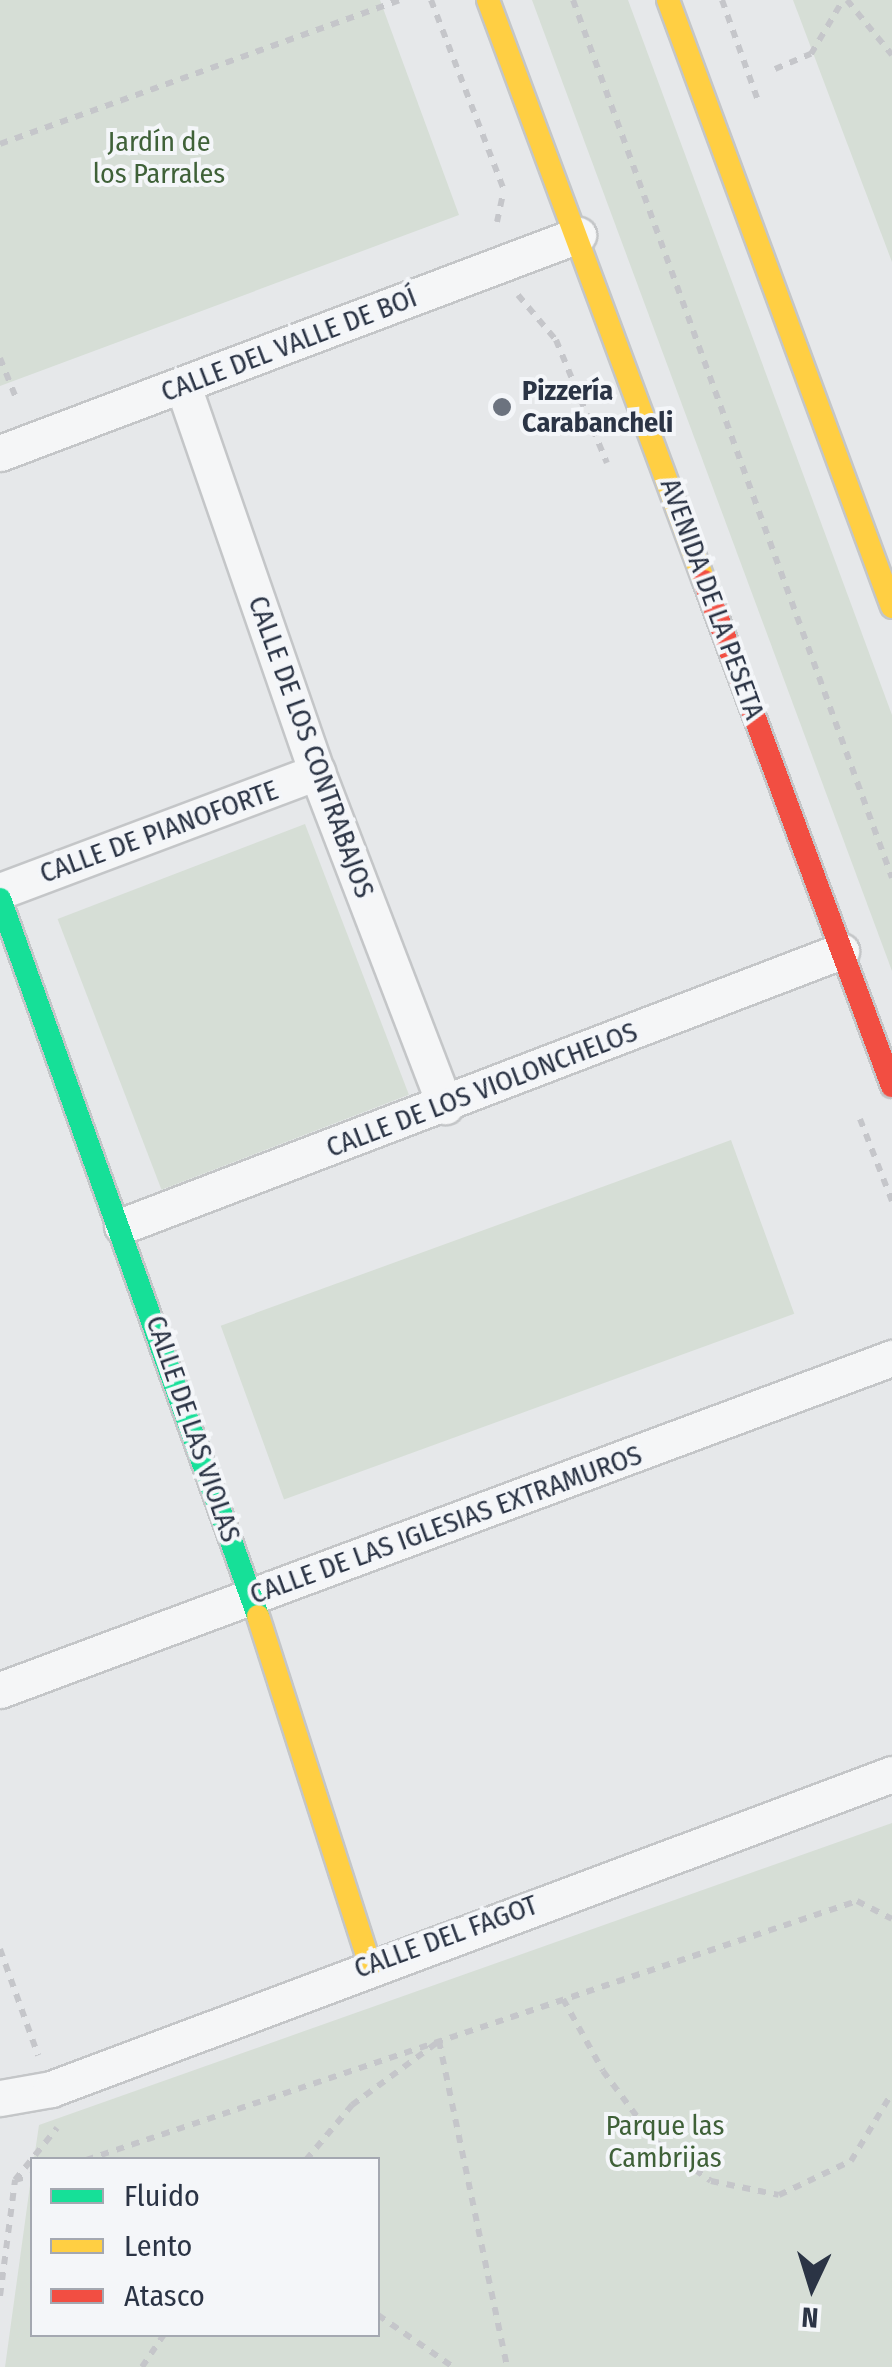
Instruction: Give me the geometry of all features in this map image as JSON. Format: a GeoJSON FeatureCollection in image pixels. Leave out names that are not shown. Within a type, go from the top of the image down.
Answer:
{"type":"FeatureCollection","features":[{"type":"Feature","properties":{"kind":"street","name":"AVENIDA DE LA PESETA"},"geometry":{"type":"LineString","coordinates":[[488,0],[892,1086]]}},
{"type":"Feature","properties":{"kind":"street"},"geometry":{"type":"LineString","coordinates":[[668,0],[892,607]]}},
{"type":"Feature","properties":{"kind":"street","name":"CALLE DEL VALLE DE BOÍ"},"geometry":{"type":"LineString","coordinates":[[0,453],[578,235]]}},
{"type":"Feature","properties":{"kind":"street","name":"CALLE DE LOS CONTRABAJOS"},"geometry":{"type":"LineString","coordinates":[[183,386],[317,772],[444,1106]]}},
{"type":"Feature","properties":{"kind":"street","name":"CALLE DE PIANOFORTE"},"geometry":{"type":"LineString","coordinates":[[0,891],[317,772]]}},
{"type":"Feature","properties":{"kind":"street","name":"CALLE DE LAS VIOLAS"},"geometry":{"type":"LineString","coordinates":[[0,900],[122,1226],[252,1597],[370,1965]]}},
{"type":"Feature","properties":{"kind":"street","name":"CALLE DE LOS VIOLONCHELOS"},"geometry":{"type":"LineString","coordinates":[[122,1226],[841,951]]}},
{"type":"Feature","properties":{"kind":"street","name":"CALLE DE LAS IGLESIAS EXTRAMUROS"},"geometry":{"type":"LineString","coordinates":[[0,1690],[892,1358]]}},
{"type":"Feature","properties":{"kind":"street","name":"CALLE DEL FAGOT"},"geometry":{"type":"LineString","coordinates":[[0,2098],[51,2090],[370,1965],[892,1774]]}},
{"type":"Feature","properties":{"kind":"path"},"geometry":{"type":"LineString","coordinates":[[0,144],[400,0]]}},
{"type":"Feature","properties":{"kind":"path"},"geometry":{"type":"LineString","coordinates":[[573,0],[892,878]]}},
{"type":"Feature","properties":{"kind":"path"},"geometry":{"type":"LineString","coordinates":[[776,69],[811,54],[845,0],[892,56]]}},
{"type":"Feature","properties":{"kind":"path"},"geometry":{"type":"LineString","coordinates":[[495,232],[503,194]]}},
{"type":"Feature","properties":{"kind":"path"},"geometry":{"type":"LineString","coordinates":[[0,358],[16,398]]}},
{"type":"Feature","properties":{"kind":"path"},"geometry":{"type":"LineString","coordinates":[[95,2157],[857,1901],[892,1920]]}},
{"type":"Feature","properties":{"kind":"path"},"geometry":{"type":"LineString","coordinates":[[0,1949],[42,2066]]}},
{"type":"Feature","properties":{"kind":"path"},"geometry":{"type":"LineString","coordinates":[[564,1999],[603,2071],[656,2142],[712,2181],[779,2195],[852,2161],[892,2093]]}},
{"type":"Feature","properties":{"kind":"path"},"geometry":{"type":"LineString","coordinates":[[309,2157],[352,2105],[439,2041]]}},
{"type":"Feature","properties":{"kind":"path"},"geometry":{"type":"LineString","coordinates":[[439,2041],[507,2367]]}},
{"type":"Feature","properties":{"kind":"path"},"geometry":{"type":"LineString","coordinates":[[33,2157],[60,2124],[56,2110]]}},
{"type":"Feature","properties":{"kind":"path"},"geometry":{"type":"LineString","coordinates":[[0,2296],[15,2180],[30,2161]]}},
{"type":"Feature","properties":{"kind":"path"},"geometry":{"type":"LineString","coordinates":[[15,2180],[30,2175]]}},
{"type":"Feature","properties":{"kind":"path"},"geometry":{"type":"LineString","coordinates":[[380,2317],[453,2367]]}},
{"type":"Feature","properties":{"kind":"path"},"geometry":{"type":"LineString","coordinates":[[142,2367],[162,2337]]}},
{"type":"Feature","properties":{"kind":"green space","name":"Jardín de los Parrales"},"geometry":{"type":"Polygon","coordinates":[[[0,0],[380,0],[459,215],[0,386],[0,0]]]}},
{"type":"Feature","properties":{"kind":"green space"},"geometry":{"type":"Polygon","coordinates":[[[532,0],[628,0],[892,715],[892,971],[532,0]]]}},
{"type":"Feature","properties":{"kind":"green space"},"geometry":{"type":"Polygon","coordinates":[[[793,0],[892,0],[892,262],[793,0]]]}},
{"type":"Feature","properties":{"kind":"green space"},"geometry":{"type":"Polygon","coordinates":[[[305,824],[409,1095],[162,1190],[58,919],[305,824]]]}},
{"type":"Feature","properties":{"kind":"green space"},"geometry":{"type":"Polygon","coordinates":[[[731,1140],[794,1314],[284,1500],[221,1326],[731,1140]]]}},
{"type":"Feature","properties":{"kind":"green space","name":"Parque las Cambrijas"},"geometry":{"type":"Polygon","coordinates":[[[892,1823],[892,2367],[5,2367],[30,2186],[30,2337],[380,2337],[380,2157],[34,2157],[39,2125],[892,1823]]]}},
{"type":"Feature","properties":{"kind":"traffic: fast"},"geometry":{"type":"LineString","coordinates":[[0,899],[258,1616]]}},
{"type":"Feature","properties":{"kind":"traffic: slow"},"geometry":{"type":"LineString","coordinates":[[488,0],[704,581]]}},
{"type":"Feature","properties":{"kind":"traffic: slow"},"geometry":{"type":"LineString","coordinates":[[668,0],[892,607]]}},
{"type":"Feature","properties":{"kind":"traffic: slow"},"geometry":{"type":"LineString","coordinates":[[258,1616],[370,1965]]}},
{"type":"Feature","properties":{"kind":"traffic: jam"},"geometry":{"type":"LineString","coordinates":[[704,581],[892,1086]]}},
{"type":"Feature","properties":{"kind":"place","name":"Pizzería Carabancheli"},"geometry":{"type":"Point","coordinates":[502,407]}}]}
